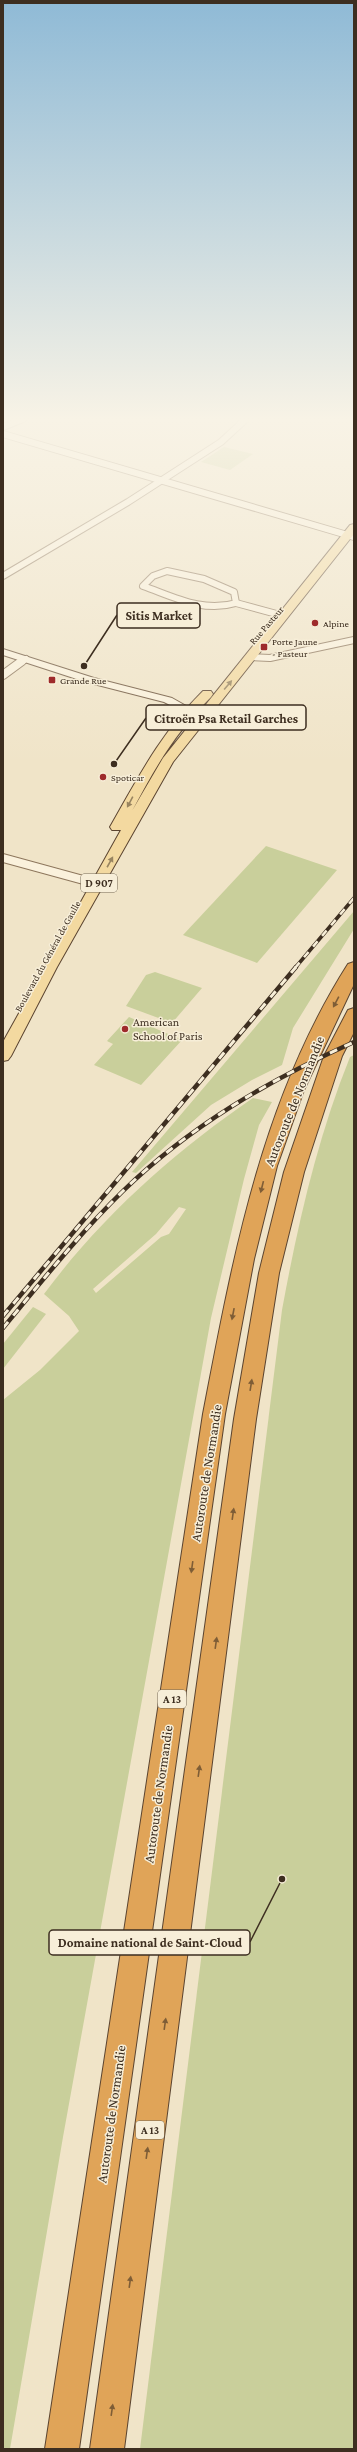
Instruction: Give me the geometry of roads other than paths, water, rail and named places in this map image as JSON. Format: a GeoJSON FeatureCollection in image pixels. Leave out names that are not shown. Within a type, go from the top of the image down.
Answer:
{"type":"FeatureCollection","features":[{"type":"Feature","properties":{"kind":"highway","name":"Autoroute de Normandie"},"geometry":{"type":"LineString","coordinates":[[62,2449],[212,1430],[241,1268],[267,1165],[297,1084],[329,1014],[354,968]]}},
{"type":"Feature","properties":{"kind":"highway","name":"Autoroute de Normandie"},"geometry":{"type":"LineString","coordinates":[[107,2449],[245,1419],[269,1273],[296,1165],[333,1056],[354,1014]]}},
{"type":"Feature","properties":{"kind":"main road","name":"Rue Pasteur"},"geometry":{"type":"LineString","coordinates":[[196,713],[206,696],[280,615],[349,533]]}},
{"type":"Feature","properties":{"kind":"main road","name":"Rue Pasteur"},"geometry":{"type":"LineString","coordinates":[[196,713],[251,657],[280,615]]}},
{"type":"Feature","properties":{"kind":"main road"},"geometry":{"type":"LineString","coordinates":[[3,652],[90,680],[168,700],[196,713]]}},
{"type":"Feature","properties":{"kind":"main road","name":"Boulevard du Général de Gaulle"},"geometry":{"type":"LineString","coordinates":[[3,1056],[162,746],[175,730],[196,713]]}},
{"type":"Feature","properties":{"kind":"main road","name":"Boulevard du Général de Gaulle"},"geometry":{"type":"LineString","coordinates":[[3,1036],[93,883],[167,761],[179,745],[196,713]]}},
{"type":"Feature","properties":{"kind":"main road"},"geometry":{"type":"LineString","coordinates":[[162,746],[179,745],[175,730]]}},
{"type":"Feature","properties":{"kind":"street"},"geometry":{"type":"LineString","coordinates":[[3,576],[78,533]]}},
{"type":"Feature","properties":{"kind":"street"},"geometry":{"type":"LineString","coordinates":[[236,603],[234,592],[223,586],[167,571],[158,572],[145,582],[143,586],[203,607],[223,607],[236,603],[280,615]]}},
{"type":"Feature","properties":{"kind":"street"},"geometry":{"type":"LineString","coordinates":[[251,657],[270,658],[354,640]]}},
{"type":"Feature","properties":{"kind":"street"},"geometry":{"type":"LineString","coordinates":[[3,675],[30,661]]}},
{"type":"Feature","properties":{"kind":"street"},"geometry":{"type":"LineString","coordinates":[[3,858],[93,883]]}},
{"type":"Feature","properties":{"kind":"railway"},"geometry":{"type":"LineString","coordinates":[[295,968],[354,898]]}},
{"type":"Feature","properties":{"kind":"railway"},"geometry":{"type":"LineString","coordinates":[[3,1316],[296,967]]}},
{"type":"Feature","properties":{"kind":"railway"},"geometry":{"type":"LineString","coordinates":[[3,1328],[107,1207],[149,1167],[203,1125],[232,1106],[291,1072],[354,1042]]}},
{"type":"Feature","properties":{"kind":"place","name":"Alpine"},"geometry":{"type":"Point","coordinates":[315,623]}},
{"type":"Feature","properties":{"kind":"place","name":"Porte Jaune - Pasteur"},"geometry":{"type":"Point","coordinates":[264,647]}},
{"type":"Feature","properties":{"kind":"place","name":"Sitis Market"},"geometry":{"type":"Point","coordinates":[84,666]}},
{"type":"Feature","properties":{"kind":"place","name":"Grande Rue"},"geometry":{"type":"Point","coordinates":[52,680]}},
{"type":"Feature","properties":{"kind":"place","name":"Citroën Psa Retail Garches"},"geometry":{"type":"Point","coordinates":[114,764]}},
{"type":"Feature","properties":{"kind":"place","name":"Spoticar"},"geometry":{"type":"Point","coordinates":[103,777]}},
{"type":"Feature","properties":{"kind":"place","name":"American School of Paris"},"geometry":{"type":"Point","coordinates":[125,1029]}},
{"type":"Feature","properties":{"kind":"place","name":"Domaine national de Saint-Cloud"},"geometry":{"type":"Point","coordinates":[282,1879]}}]}
